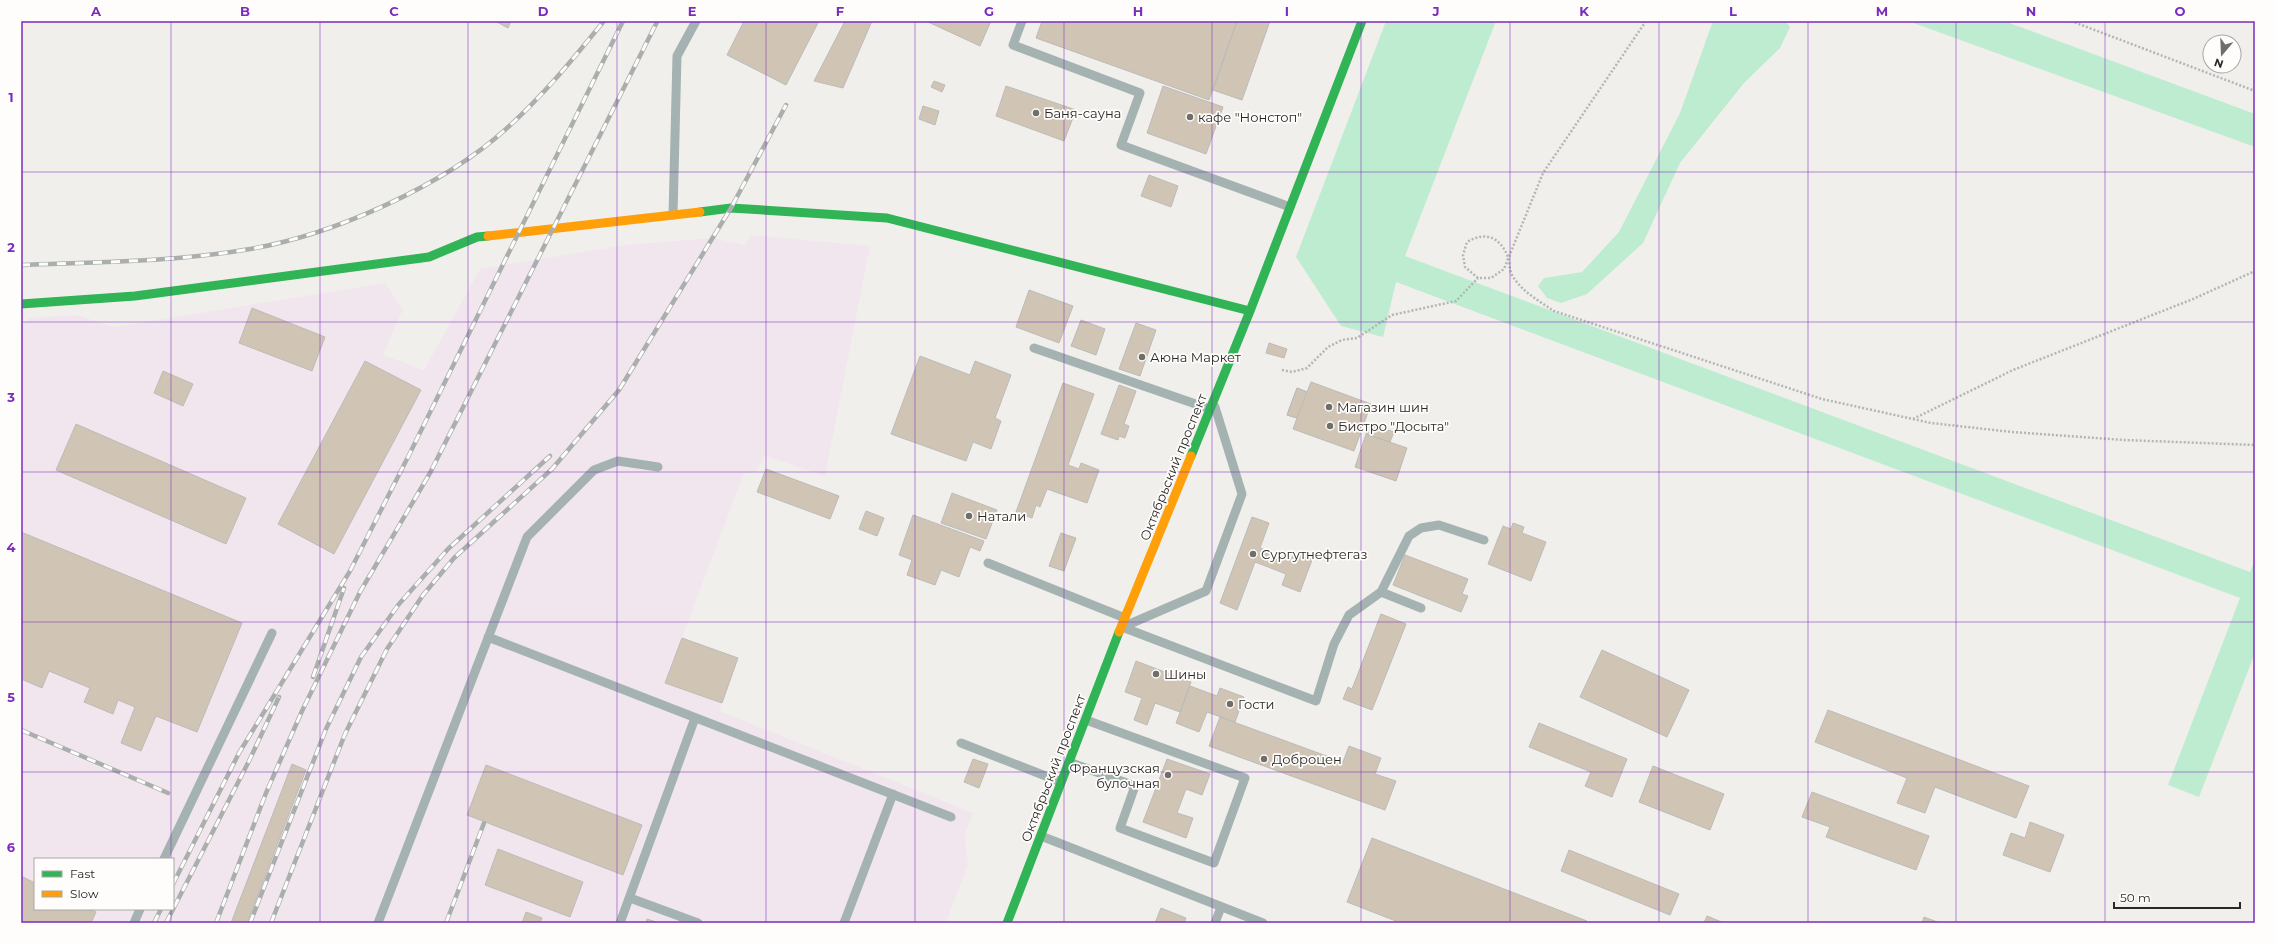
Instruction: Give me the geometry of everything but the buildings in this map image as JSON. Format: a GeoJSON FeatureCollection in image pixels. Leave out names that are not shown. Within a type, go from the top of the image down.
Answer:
{"type":"FeatureCollection","features":[{"type":"Feature","properties":{"kind":"street","name":"Октябрьский проспект"},"geometry":{"type":"LineString","coordinates":[[1007,923],[1125,618],[1250,311],[1362,21]]}},
{"type":"Feature","properties":{"kind":"street"},"geometry":{"type":"LineString","coordinates":[[21,304],[135,296],[429,257],[477,237],[731,208],[887,218],[1250,311]]}},
{"type":"Feature","properties":{"kind":"lane"},"geometry":{"type":"LineString","coordinates":[[673,215],[678,56],[696,21]]}},
{"type":"Feature","properties":{"kind":"lane"},"geometry":{"type":"LineString","coordinates":[[1022,21],[1013,45],[1140,93],[1121,145],[1290,207]]}},
{"type":"Feature","properties":{"kind":"lane"},"geometry":{"type":"LineString","coordinates":[[1034,348],[1212,405],[1242,494],[1206,591],[1122,627]]}},
{"type":"Feature","properties":{"kind":"lane"},"geometry":{"type":"LineString","coordinates":[[378,923],[527,537],[594,470],[618,461],[658,468]]}},
{"type":"Feature","properties":{"kind":"lane"},"geometry":{"type":"LineString","coordinates":[[1122,627],[1316,701],[1334,644],[1349,615],[1382,592],[1409,536],[1421,528],[1438,525],[1484,540]]}},
{"type":"Feature","properties":{"kind":"lane"},"geometry":{"type":"LineString","coordinates":[[988,564],[1125,618]]}},
{"type":"Feature","properties":{"kind":"lane"},"geometry":{"type":"LineString","coordinates":[[1382,592],[1421,608]]}},
{"type":"Feature","properties":{"kind":"lane"},"geometry":{"type":"LineString","coordinates":[[164,858],[272,633]]}},
{"type":"Feature","properties":{"kind":"lane"},"geometry":{"type":"LineString","coordinates":[[488,637],[951,817]]}},
{"type":"Feature","properties":{"kind":"lane"},"geometry":{"type":"LineString","coordinates":[[620,923],[695,718]]}},
{"type":"Feature","properties":{"kind":"lane"},"geometry":{"type":"LineString","coordinates":[[1069,762],[1135,786],[1120,828],[1214,863],[1245,778],[1086,720]]}},
{"type":"Feature","properties":{"kind":"lane"},"geometry":{"type":"LineString","coordinates":[[961,743],[1061,782]]}},
{"type":"Feature","properties":{"kind":"lane"},"geometry":{"type":"LineString","coordinates":[[844,923],[893,794]]}},
{"type":"Feature","properties":{"kind":"lane"},"geometry":{"type":"LineString","coordinates":[[1040,835],[1263,923]]}},
{"type":"Feature","properties":{"kind":"lane"},"geometry":{"type":"LineString","coordinates":[[630,898],[698,923]]}},
{"type":"Feature","properties":{"kind":"lane"},"geometry":{"type":"LineString","coordinates":[[1215,923],[1221,906]]}},
{"type":"Feature","properties":{"kind":"lane"},"geometry":{"type":"LineString","coordinates":[[134,923],[140,910]]}},
{"type":"Feature","properties":{"kind":"path"},"geometry":{"type":"LineString","coordinates":[[1646,21],[1543,173],[1508,258],[1504,269],[1491,278],[1478,278],[1465,267],[1463,255],[1467,242],[1478,235],[1491,238],[1501,245],[1508,258],[1512,275],[1528,293],[1554,311],[1822,399],[1913,419],[2012,432],[2255,446]]}},
{"type":"Feature","properties":{"kind":"path"},"geometry":{"type":"LineString","coordinates":[[2071,21],[2255,91]]}},
{"type":"Feature","properties":{"kind":"path"},"geometry":{"type":"LineString","coordinates":[[1913,419],[2014,370],[2193,299],[2255,271]]}},
{"type":"Feature","properties":{"kind":"path"},"geometry":{"type":"LineString","coordinates":[[1282,370],[1292,372],[1307,368],[1328,347],[1342,340],[1357,338],[1392,314],[1456,301],[1478,278]]}},
{"type":"Feature","properties":{"kind":"shaded area"},"geometry":{"type":"Polygon","coordinates":[[[751,235],[870,246],[825,476],[765,456],[756,472],[744,473],[665,683],[722,703],[719,711],[973,813],[965,835],[968,865],[946,923],[21,923],[21,326],[30,318],[78,315],[114,327],[385,283],[403,309],[383,355],[424,370],[480,269],[625,245],[713,238],[745,245],[751,235]]]}},
{"type":"Feature","properties":{"kind":"green space"},"geometry":{"type":"Polygon","coordinates":[[[1386,21],[1496,21],[1405,256],[2250,572],[2255,560],[2255,653],[2199,797],[2168,785],[2240,598],[1396,282],[1383,337],[1341,326],[1296,257],[1386,21]]]}},
{"type":"Feature","properties":{"kind":"green space"},"geometry":{"type":"Polygon","coordinates":[[[1713,21],[1785,21],[1790,27],[1780,48],[1744,83],[1680,163],[1643,243],[1587,294],[1561,303],[1547,298],[1538,286],[1544,278],[1582,272],[1619,232],[1680,113],[1713,21]]]}},
{"type":"Feature","properties":{"kind":"green space"},"geometry":{"type":"Polygon","coordinates":[[[1908,21],[2004,21],[2255,114],[2255,147],[1908,21]]]}},
{"type":"Feature","properties":{"kind":"railway"},"geometry":{"type":"LineString","coordinates":[[21,265],[136,261],[193,257],[250,249],[282,242],[351,220],[386,205],[419,188],[451,170],[480,150],[533,104],[604,21]]}},
{"type":"Feature","properties":{"kind":"railway"},"geometry":{"type":"LineString","coordinates":[[174,882],[239,753],[350,571],[409,455],[623,21]]}},
{"type":"Feature","properties":{"kind":"railway"},"geometry":{"type":"LineString","coordinates":[[216,923],[266,793],[302,711],[360,592],[430,473],[657,22]]}},
{"type":"Feature","properties":{"kind":"railway"},"geometry":{"type":"LineString","coordinates":[[271,923],[345,734],[387,649],[423,595],[454,558],[552,469],[619,390],[731,208],[786,105]]}},
{"type":"Feature","properties":{"kind":"railway"},"geometry":{"type":"LineString","coordinates":[[250,923],[326,729],[361,657],[399,604],[448,549],[550,456]]}},
{"type":"Feature","properties":{"kind":"railway"},"geometry":{"type":"LineString","coordinates":[[313,677],[344,588]]}},
{"type":"Feature","properties":{"kind":"railway"},"geometry":{"type":"LineString","coordinates":[[174,907],[249,761],[279,697]]}},
{"type":"Feature","properties":{"kind":"railway"},"geometry":{"type":"LineString","coordinates":[[21,730],[168,793]]}},
{"type":"Feature","properties":{"kind":"railway"},"geometry":{"type":"LineString","coordinates":[[446,923],[484,823]]}},
{"type":"Feature","properties":{"kind":"railway"},"geometry":{"type":"LineString","coordinates":[[154,923],[160,910]]}},
{"type":"Feature","properties":{"kind":"railway"},"geometry":{"type":"LineString","coordinates":[[166,923],[173,910]]}},
{"type":"Feature","properties":{"kind":"traffic: fast"},"geometry":{"type":"LineString","coordinates":[[1191,456],[1250,311],[1362,21]]}},
{"type":"Feature","properties":{"kind":"traffic: fast"},"geometry":{"type":"LineString","coordinates":[[700,212],[731,208],[887,218],[1250,311]]}},
{"type":"Feature","properties":{"kind":"traffic: fast"},"geometry":{"type":"LineString","coordinates":[[21,304],[135,296],[429,257],[477,237],[488,236]]}},
{"type":"Feature","properties":{"kind":"traffic: fast"},"geometry":{"type":"LineString","coordinates":[[1007,923],[1119,632]]}},
{"type":"Feature","properties":{"kind":"traffic: slow"},"geometry":{"type":"LineString","coordinates":[[488,236],[700,212]]}},
{"type":"Feature","properties":{"kind":"traffic: slow"},"geometry":{"type":"LineString","coordinates":[[1119,632],[1191,456]]}},
{"type":"Feature","properties":{"kind":"place","name":"Баня-сауна"},"geometry":{"type":"Point","coordinates":[1036,113]}},
{"type":"Feature","properties":{"kind":"place","name":"кафе \"Нонстоп\""},"geometry":{"type":"Point","coordinates":[1190,117]}},
{"type":"Feature","properties":{"kind":"place","name":"Аюна Маркет"},"geometry":{"type":"Point","coordinates":[1142,357]}},
{"type":"Feature","properties":{"kind":"place","name":"Магазин шин"},"geometry":{"type":"Point","coordinates":[1329,407]}},
{"type":"Feature","properties":{"kind":"place","name":"Бистро \"Досыта\""},"geometry":{"type":"Point","coordinates":[1330,426]}},
{"type":"Feature","properties":{"kind":"place","name":"Натали"},"geometry":{"type":"Point","coordinates":[969,516]}},
{"type":"Feature","properties":{"kind":"place","name":"Сургутнефтегаз"},"geometry":{"type":"Point","coordinates":[1253,554]}},
{"type":"Feature","properties":{"kind":"place","name":"Шины"},"geometry":{"type":"Point","coordinates":[1156,674]}},
{"type":"Feature","properties":{"kind":"place","name":"Гости"},"geometry":{"type":"Point","coordinates":[1230,704]}},
{"type":"Feature","properties":{"kind":"place","name":"Доброцен"},"geometry":{"type":"Point","coordinates":[1264,759]}},
{"type":"Feature","properties":{"kind":"place","name":"Французская булочная"},"geometry":{"type":"Point","coordinates":[1168,775]}}]}
